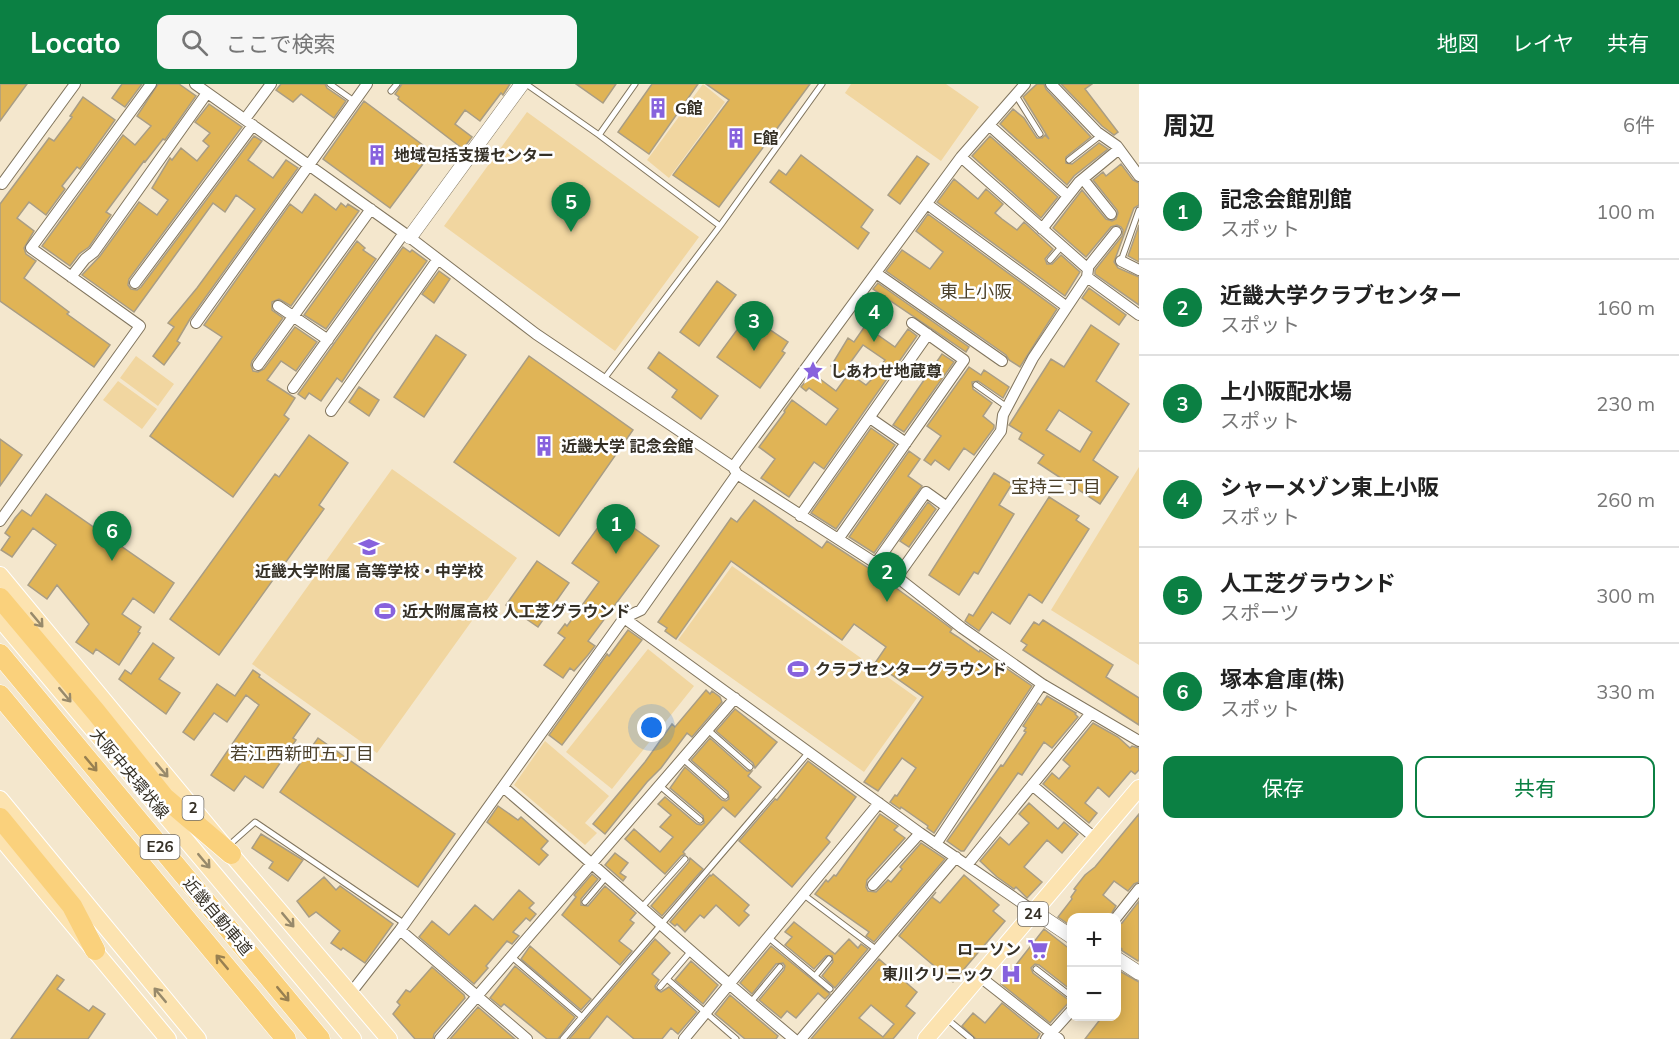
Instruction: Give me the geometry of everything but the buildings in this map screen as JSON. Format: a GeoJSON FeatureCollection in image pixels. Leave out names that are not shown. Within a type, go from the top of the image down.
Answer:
{"type":"FeatureCollection","features":[{"type":"Feature","properties":{"kind":"highway"},"geometry":{"type":"LineString","coordinates":[[0,597],[164,797],[229,851]]}},
{"type":"Feature","properties":{"kind":"highway","name":"近畿自動車道"},"geometry":{"type":"LineString","coordinates":[[0,654],[320,1039]]}},
{"type":"Feature","properties":{"kind":"highway","name":"近畿自動車道"},"geometry":{"type":"LineString","coordinates":[[0,694],[286,1039]]}},
{"type":"Feature","properties":{"kind":"highway"},"geometry":{"type":"LineString","coordinates":[[0,818],[72,906],[95,950]]}},
{"type":"Feature","properties":{"kind":"main road","name":"2"},"geometry":{"type":"LineString","coordinates":[[0,576],[389,1039]]}},
{"type":"Feature","properties":{"kind":"main road","name":"大阪中央環状線"},"geometry":{"type":"LineString","coordinates":[[0,619],[353,1039]]}},
{"type":"Feature","properties":{"kind":"main road","name":"24"},"geometry":{"type":"LineString","coordinates":[[926,1039],[1139,788]]}},
{"type":"Feature","properties":{"kind":"main road"},"geometry":{"type":"LineString","coordinates":[[0,798],[198,1039]]}},
{"type":"Feature","properties":{"kind":"main road"},"geometry":{"type":"LineString","coordinates":[[0,837],[168,1039]]}},
{"type":"Feature","properties":{"kind":"main road"},"geometry":{"type":"LineString","coordinates":[[310,987],[365,1039]]}},
{"type":"Feature","properties":{"kind":"street"},"geometry":{"type":"LineString","coordinates":[[2,184],[75,84]]}},
{"type":"Feature","properties":{"kind":"street"},"geometry":{"type":"LineString","coordinates":[[0,521],[140,326],[32,248],[150,84]]}},
{"type":"Feature","properties":{"kind":"street"},"geometry":{"type":"LineString","coordinates":[[195,84],[407,235],[536,334],[800,516],[839,538],[897,577],[962,628],[1042,684],[1139,741]]}},
{"type":"Feature","properties":{"kind":"street"},"geometry":{"type":"LineString","coordinates":[[135,283],[249,122],[271,84]]}},
{"type":"Feature","properties":{"kind":"street"},"geometry":{"type":"LineString","coordinates":[[196,322],[367,84]]}},
{"type":"Feature","properties":{"kind":"street"},"geometry":{"type":"LineString","coordinates":[[293,388],[524,84]]}},
{"type":"Feature","properties":{"kind":"street"},"geometry":{"type":"LineString","coordinates":[[350,994],[402,927],[624,618],[641,610],[735,471],[961,158],[1025,84]]}},
{"type":"Feature","properties":{"kind":"street"},"geometry":{"type":"LineString","coordinates":[[1051,84],[1119,149],[1139,176]]}},
{"type":"Feature","properties":{"kind":"street"},"geometry":{"type":"LineString","coordinates":[[71,277],[85,259],[94,252],[207,93]]}},
{"type":"Feature","properties":{"kind":"street"},"geometry":{"type":"LineString","coordinates":[[989,125],[1068,196]]}},
{"type":"Feature","properties":{"kind":"street"},"geometry":{"type":"LineString","coordinates":[[1042,229],[1083,178],[1119,149]]}},
{"type":"Feature","properties":{"kind":"street"},"geometry":{"type":"LineString","coordinates":[[961,158],[1139,315]]}},
{"type":"Feature","properties":{"kind":"street"},"geometry":{"type":"LineString","coordinates":[[1083,178],[1111,214]]}},
{"type":"Feature","properties":{"kind":"street"},"geometry":{"type":"LineString","coordinates":[[927,204],[1067,307]]}},
{"type":"Feature","properties":{"kind":"street"},"geometry":{"type":"LineString","coordinates":[[258,365],[371,209]]}},
{"type":"Feature","properties":{"kind":"street"},"geometry":{"type":"LineString","coordinates":[[897,577],[1001,431],[1003,415],[1033,358],[1116,232]]}},
{"type":"Feature","properties":{"kind":"street"},"geometry":{"type":"LineString","coordinates":[[331,411],[438,259]]}},
{"type":"Feature","properties":{"kind":"street"},"geometry":{"type":"LineString","coordinates":[[1121,261],[1139,270]]}},
{"type":"Feature","properties":{"kind":"street"},"geometry":{"type":"LineString","coordinates":[[876,273],[1002,361]]}},
{"type":"Feature","properties":{"kind":"street"},"geometry":{"type":"LineString","coordinates":[[278,306],[328,340]]}},
{"type":"Feature","properties":{"kind":"street"},"geometry":{"type":"LineString","coordinates":[[839,538],[964,360],[912,323]]}},
{"type":"Feature","properties":{"kind":"street"},"geometry":{"type":"LineString","coordinates":[[800,516],[928,334]]}},
{"type":"Feature","properties":{"kind":"street"},"geometry":{"type":"LineString","coordinates":[[870,418],[906,443]]}},
{"type":"Feature","properties":{"kind":"street"},"geometry":{"type":"LineString","coordinates":[[876,563],[926,492],[947,507]]}},
{"type":"Feature","properties":{"kind":"street"},"geometry":{"type":"LineString","coordinates":[[624,618],[920,833],[1067,934]]}},
{"type":"Feature","properties":{"kind":"street"},"geometry":{"type":"LineString","coordinates":[[936,844],[1042,684]]}},
{"type":"Feature","properties":{"kind":"street"},"geometry":{"type":"LineString","coordinates":[[440,1039],[735,698]]}},
{"type":"Feature","properties":{"kind":"street"},"geometry":{"type":"LineString","coordinates":[[968,865],[1091,713]]}},
{"type":"Feature","properties":{"kind":"street"},"geometry":{"type":"LineString","coordinates":[[1032,785],[1096,839]]}},
{"type":"Feature","properties":{"kind":"street"},"geometry":{"type":"LineString","coordinates":[[502,787],[594,863],[728,984],[794,1039]]}},
{"type":"Feature","properties":{"kind":"street"},"geometry":{"type":"LineString","coordinates":[[684,1039],[879,803]]}},
{"type":"Feature","properties":{"kind":"street"},"geometry":{"type":"LineString","coordinates":[[873,885],[920,833]]}},
{"type":"Feature","properties":{"kind":"street"},"geometry":{"type":"LineString","coordinates":[[801,1039],[956,857]]}},
{"type":"Feature","properties":{"kind":"street"},"geometry":{"type":"LineString","coordinates":[[1120,913],[1139,889]]}},
{"type":"Feature","properties":{"kind":"street"},"geometry":{"type":"LineString","coordinates":[[402,927],[527,1039]]}},
{"type":"Feature","properties":{"kind":"street"},"geometry":{"type":"LineString","coordinates":[[1121,961],[1138,970]]}},
{"type":"Feature","properties":{"kind":"street"},"geometry":{"type":"LineString","coordinates":[[979,976],[1052,1037],[1067,1016]]}},
{"type":"Feature","properties":{"kind":"lane"},"geometry":{"type":"LineString","coordinates":[[330,84],[354,101]]}},
{"type":"Feature","properties":{"kind":"lane"},"geometry":{"type":"LineString","coordinates":[[391,91],[397,84]]}},
{"type":"Feature","properties":{"kind":"lane"},"geometry":{"type":"LineString","coordinates":[[524,84],[599,135],[720,226]]}},
{"type":"Feature","properties":{"kind":"lane"},"geometry":{"type":"LineString","coordinates":[[599,135],[635,84]]}},
{"type":"Feature","properties":{"kind":"lane"},"geometry":{"type":"LineString","coordinates":[[604,379],[720,226],[822,84]]}},
{"type":"Feature","properties":{"kind":"lane"},"geometry":{"type":"LineString","coordinates":[[1016,94],[1040,134]]}},
{"type":"Feature","properties":{"kind":"lane"},"geometry":{"type":"LineString","coordinates":[[1069,160],[1102,135]]}},
{"type":"Feature","properties":{"kind":"lane"},"geometry":{"type":"LineString","coordinates":[[1121,261],[1139,210]]}},
{"type":"Feature","properties":{"kind":"lane"},"geometry":{"type":"LineString","coordinates":[[1050,260],[1062,246]]}},
{"type":"Feature","properties":{"kind":"lane"},"geometry":{"type":"LineString","coordinates":[[976,385],[1007,407]]}},
{"type":"Feature","properties":{"kind":"lane"},"geometry":{"type":"LineString","coordinates":[[708,730],[750,767]]}},
{"type":"Feature","properties":{"kind":"lane"},"geometry":{"type":"LineString","coordinates":[[563,1039],[660,923],[809,752]]}},
{"type":"Feature","properties":{"kind":"lane"},"geometry":{"type":"LineString","coordinates":[[683,759],[725,796]]}},
{"type":"Feature","properties":{"kind":"lane"},"geometry":{"type":"LineString","coordinates":[[660,786],[700,820]]}},
{"type":"Feature","properties":{"kind":"lane"},"geometry":{"type":"LineString","coordinates":[[229,851],[255,822],[402,927]]}},
{"type":"Feature","properties":{"kind":"lane"},"geometry":{"type":"LineString","coordinates":[[642,907],[685,859]]}},
{"type":"Feature","properties":{"kind":"lane"},"geometry":{"type":"LineString","coordinates":[[585,902],[607,876]]}},
{"type":"Feature","properties":{"kind":"lane"},"geometry":{"type":"LineString","coordinates":[[802,895],[877,950]]}},
{"type":"Feature","properties":{"kind":"lane"},"geometry":{"type":"LineString","coordinates":[[768,937],[830,989]]}},
{"type":"Feature","properties":{"kind":"lane"},"geometry":{"type":"LineString","coordinates":[[660,987],[691,951]]}},
{"type":"Feature","properties":{"kind":"lane"},"geometry":{"type":"LineString","coordinates":[[512,957],[582,1017]]}},
{"type":"Feature","properties":{"kind":"lane"},"geometry":{"type":"LineString","coordinates":[[814,976],[829,959]]}},
{"type":"Feature","properties":{"kind":"lane"},"geometry":{"type":"LineString","coordinates":[[750,1003],[780,967]]}},
{"type":"Feature","properties":{"kind":"lane"},"geometry":{"type":"LineString","coordinates":[[1036,969],[1067,995]]}},
{"type":"Feature","properties":{"kind":"lane"},"geometry":{"type":"LineString","coordinates":[[667,979],[736,1039]]}},
{"type":"Feature","properties":{"kind":"lane"},"geometry":{"type":"LineString","coordinates":[[945,1017],[971,1039]]}},
{"type":"Feature","properties":{"kind":"shaded area"},"geometry":{"type":"Polygon","coordinates":[[[703,84],[725,102],[669,178],[647,160],[703,84]]]}},
{"type":"Feature","properties":{"kind":"shaded area"},"geometry":{"type":"Polygon","coordinates":[[[851,84],[946,84],[979,107],[941,161],[845,93],[851,84]]]}},
{"type":"Feature","properties":{"kind":"shaded area"},"geometry":{"type":"Polygon","coordinates":[[[527,112],[699,237],[615,351],[444,226],[527,112]]]}},
{"type":"Feature","properties":{"kind":"shaded area"},"geometry":{"type":"Polygon","coordinates":[[[136,356],[174,384],[158,406],[120,378],[136,356]]]}},
{"type":"Feature","properties":{"kind":"shaded area"},"geometry":{"type":"Polygon","coordinates":[[[118,381],[157,409],[142,429],[103,400],[118,381]]]}},
{"type":"Feature","properties":{"kind":"shaded area"},"geometry":{"type":"Polygon","coordinates":[[[1139,467],[1139,665],[1051,610],[1139,467]]]}},
{"type":"Feature","properties":{"kind":"shaded area","name":"近大附属高校 人工芝グラウンド"},"geometry":{"type":"Polygon","coordinates":[[[392,469],[517,558],[377,753],[252,664],[392,469]]]}},
{"type":"Feature","properties":{"kind":"shaded area","name":"クラブセンターグラウンド"},"geometry":{"type":"Polygon","coordinates":[[[732,566],[917,698],[864,772],[678,640],[732,566]]]}},
{"type":"Feature","properties":{"kind":"shaded area"},"geometry":{"type":"Polygon","coordinates":[[[648,649],[694,686],[612,789],[566,752],[648,649]]]}},
{"type":"Feature","properties":{"kind":"shaded area"},"geometry":{"type":"Polygon","coordinates":[[[545,741],[609,796],[585,823],[597,833],[585,845],[514,785],[545,741]]]}},
{"type":"Feature","properties":{"kind":"place","name":"G館"},"geometry":{"type":"Point","coordinates":[658,108]}},
{"type":"Feature","properties":{"kind":"place","name":"E館"},"geometry":{"type":"Point","coordinates":[736,138]}},
{"type":"Feature","properties":{"kind":"place","name":"地域包括支援センター"},"geometry":{"type":"Point","coordinates":[377,155]}},
{"type":"Feature","properties":{"kind":"place","name":"人工芝グラウンド"},"geometry":{"type":"Point","coordinates":[571,232]}},
{"type":"Feature","properties":{"kind":"place","name":"シャーメゾン東上小阪"},"geometry":{"type":"Point","coordinates":[874,342]}},
{"type":"Feature","properties":{"kind":"place","name":"上小阪配水場"},"geometry":{"type":"Point","coordinates":[754,351]}},
{"type":"Feature","properties":{"kind":"place","name":"しあわせ地蔵尊"},"geometry":{"type":"Point","coordinates":[813,371]}},
{"type":"Feature","properties":{"kind":"place","name":"近畿大学 記念会館"},"geometry":{"type":"Point","coordinates":[544,446]}},
{"type":"Feature","properties":{"kind":"place","name":"近畿大学附属 高等学校・中学校"},"geometry":{"type":"Point","coordinates":[369,547]}},
{"type":"Feature","properties":{"kind":"place","name":"記念会館別館"},"geometry":{"type":"Point","coordinates":[616,554]}},
{"type":"Feature","properties":{"kind":"place","name":"塚本倉庫(株)"},"geometry":{"type":"Point","coordinates":[112,561]}},
{"type":"Feature","properties":{"kind":"place","name":"近畿大学クラブセンター"},"geometry":{"type":"Point","coordinates":[887,602]}},
{"type":"Feature","properties":{"kind":"place","name":"近大附属高校 人工芝グラウンド"},"geometry":{"type":"Point","coordinates":[385,611]}},
{"type":"Feature","properties":{"kind":"place","name":"クラブセンターグラウンド"},"geometry":{"type":"Point","coordinates":[798,669]}},
{"type":"Feature","properties":{"kind":"place","name":"ローソン"},"geometry":{"type":"Point","coordinates":[1038,949]}},
{"type":"Feature","properties":{"kind":"place","name":"東川クリニック"},"geometry":{"type":"Point","coordinates":[1011,974]}},
{"type":"Feature","properties":{"kind":"district","name":"東上小阪"},"geometry":{"type":"Point","coordinates":[976,292]}},
{"type":"Feature","properties":{"kind":"district","name":"宝持三丁目"},"geometry":{"type":"Point","coordinates":[1056,487]}},
{"type":"Feature","properties":{"kind":"district","name":"若江西新町五丁目"},"geometry":{"type":"Point","coordinates":[302,754]}}]}
